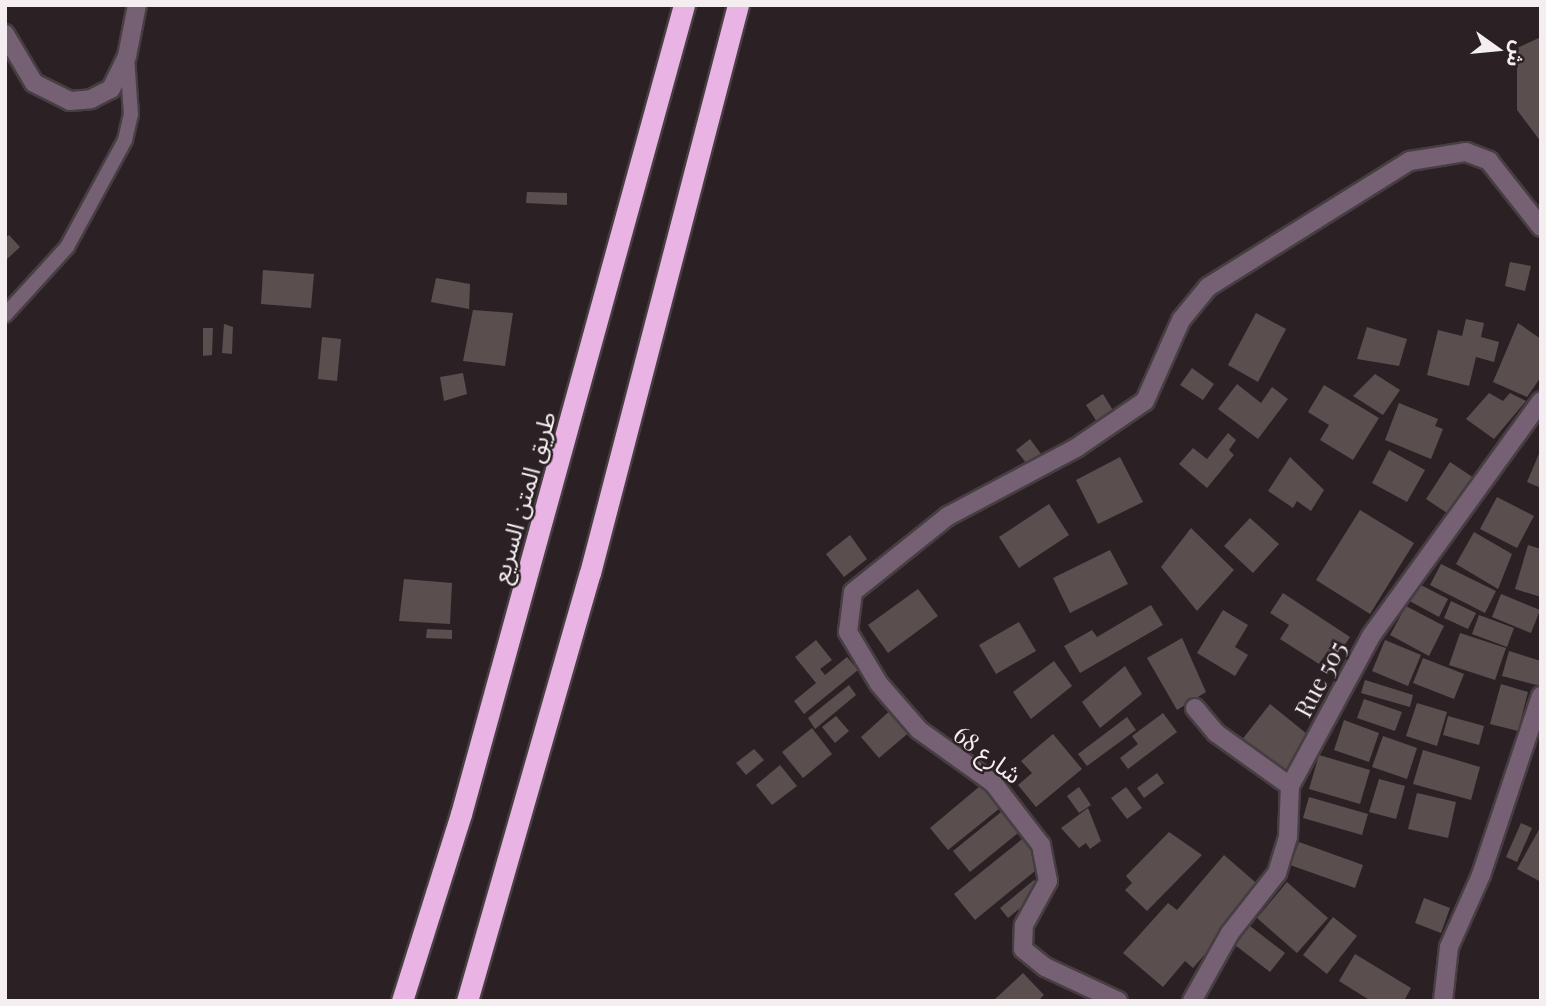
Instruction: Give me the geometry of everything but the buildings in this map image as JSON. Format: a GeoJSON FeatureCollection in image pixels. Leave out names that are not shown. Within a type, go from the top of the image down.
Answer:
{"type":"FeatureCollection","features":[{"type":"Feature","properties":{"kind":"highway","name":"طريق المتن السريع"},"geometry":{"type":"LineString","coordinates":[[402,1001],[465,801],[684,5]]}},
{"type":"Feature","properties":{"kind":"highway"},"geometry":{"type":"LineString","coordinates":[[467,1001],[590,573],[738,5]]}},
{"type":"Feature","properties":{"kind":"street"},"geometry":{"type":"LineString","coordinates":[[5,34],[34,83],[70,101],[110,89],[127,56],[137,5]]}},
{"type":"Feature","properties":{"kind":"street","name":"شارع 68"},"geometry":{"type":"LineString","coordinates":[[1118,1001],[1045,967],[1023,949],[1024,925],[1045,897],[1050,865],[1035,835],[993,783],[919,730],[855,652],[846,613],[853,592],[948,516],[1076,448],[1145,401],[1181,320],[1208,287],[1248,259],[1409,161],[1466,152],[1508,178],[1541,227]]}},
{"type":"Feature","properties":{"kind":"street","name":"Rue 505"},"geometry":{"type":"LineString","coordinates":[[1192,1001],[1230,933],[1277,873],[1288,837],[1290,786],[1371,636],[1541,401]]}},
{"type":"Feature","properties":{"kind":"street"},"geometry":{"type":"LineString","coordinates":[[1443,1001],[1449,947],[1481,875],[1541,696]]}},
{"type":"Feature","properties":{"kind":"street"},"geometry":{"type":"LineString","coordinates":[[1195,708],[1216,733],[1290,786]]}},
{"type":"Feature","properties":{"kind":"lane"},"geometry":{"type":"LineString","coordinates":[[5,315],[67,247],[125,140],[131,115],[127,56]]}},
{"type":"Feature","properties":{"kind":"lane"},"geometry":{"type":"LineString","coordinates":[[5,302],[21,299]]}}]}
